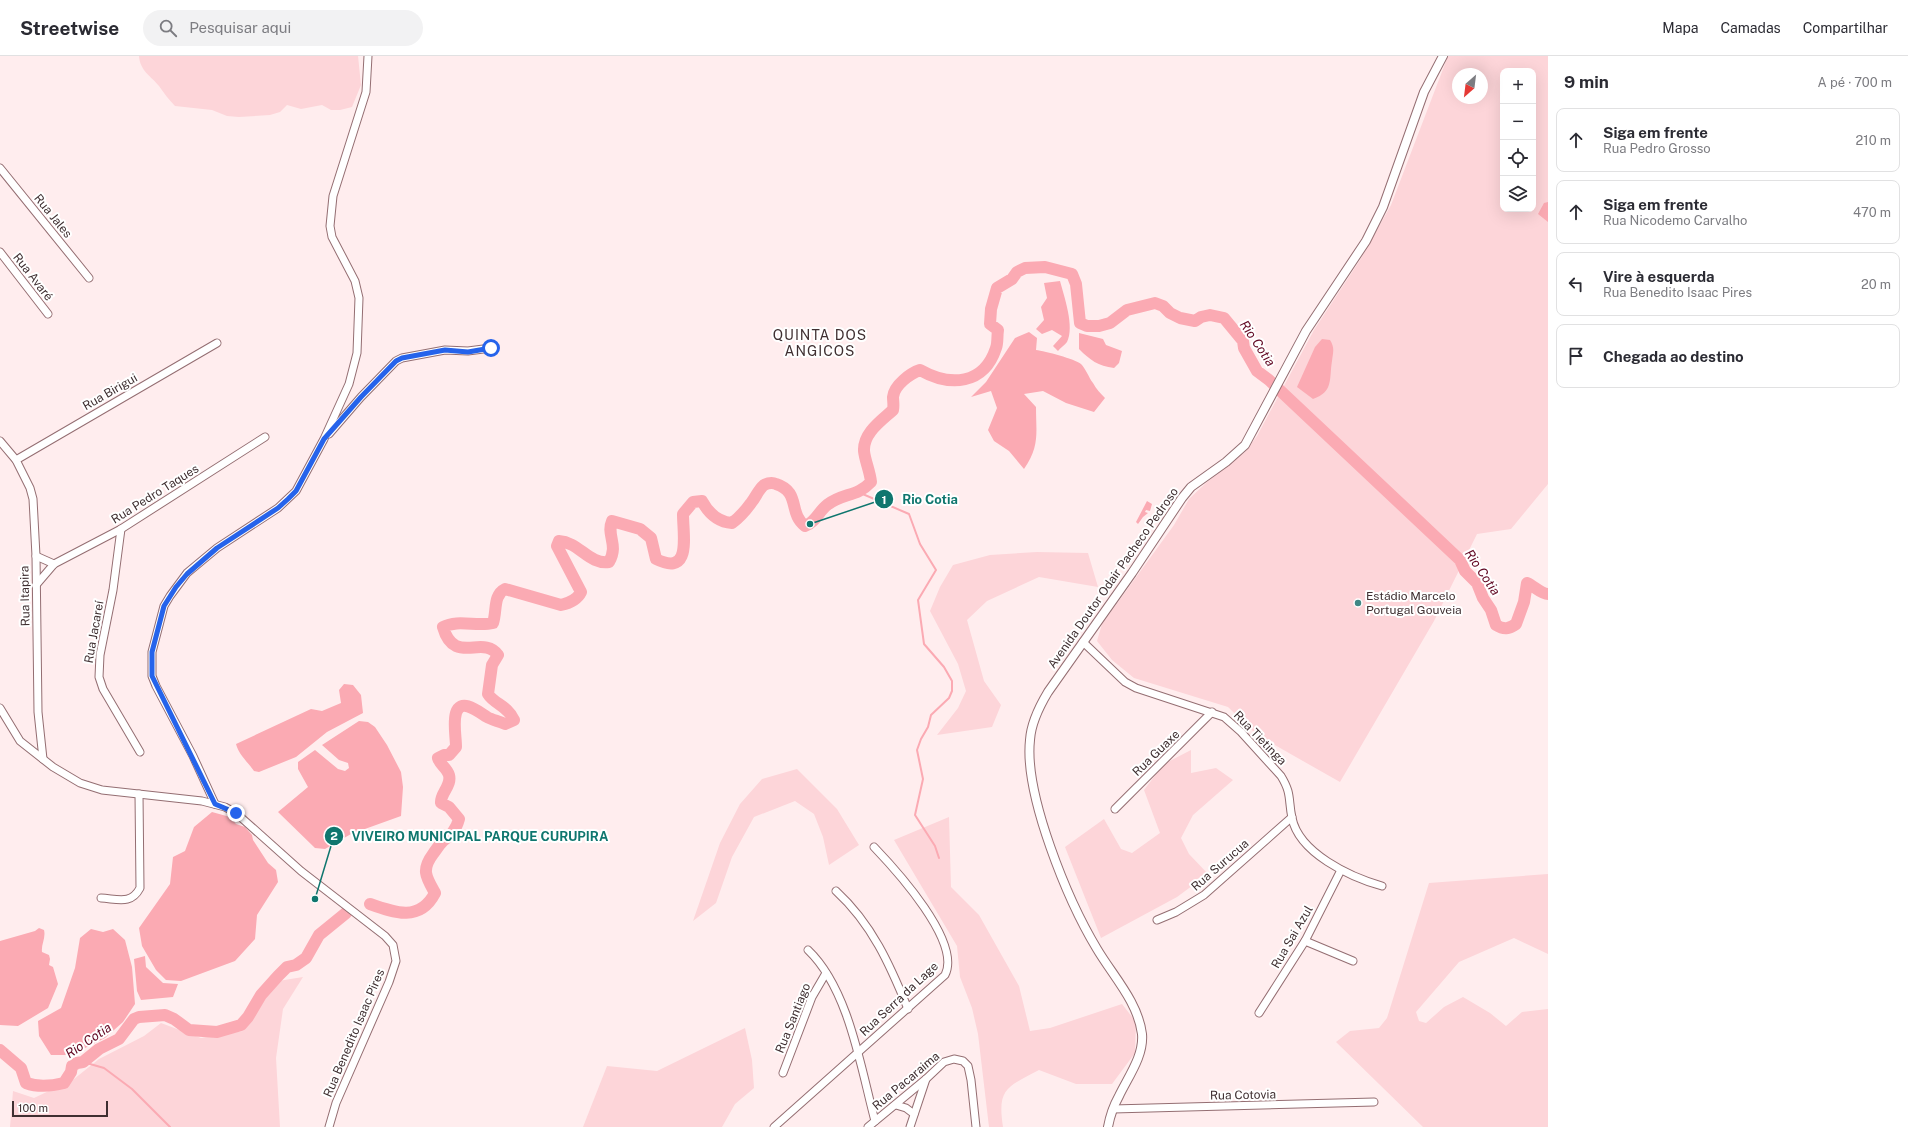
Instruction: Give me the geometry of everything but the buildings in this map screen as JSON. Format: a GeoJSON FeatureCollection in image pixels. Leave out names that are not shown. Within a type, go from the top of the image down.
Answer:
{"type":"FeatureCollection","features":[{"type":"Feature","properties":{"kind":"main road","name":"Avenida Doutor Odair Pacheco Pedroso"},"geometry":{"type":"LineString","coordinates":[[1108,1127],[1113,1109],[1139,1055],[1142,1036],[1140,1023],[1124,990],[1085,928],[1067,889],[1040,815],[1031,771],[1030,754],[1030,740],[1037,712],[1048,692],[1132,573],[1182,498],[1191,487],[1226,462],[1245,445],[1306,331],[1375,225],[1392,184],[1424,92],[1443,56]]}},
{"type":"Feature","properties":{"kind":"street"},"geometry":{"type":"LineString","coordinates":[[215,804],[152,676],[152,652],[164,606],[176,587],[187,574],[217,548],[278,508],[296,491],[324,439],[349,384],[357,353],[359,298],[355,282],[332,237],[330,220],[333,196],[366,92],[368,56]]}},
{"type":"Feature","properties":{"kind":"street","name":"Rua Jales"},"geometry":{"type":"LineString","coordinates":[[0,168],[89,278]]}},
{"type":"Feature","properties":{"kind":"street","name":"Rua Avaré"},"geometry":{"type":"LineString","coordinates":[[0,252],[48,314]]}},
{"type":"Feature","properties":{"kind":"street","name":"Rua Birigui"},"geometry":{"type":"LineString","coordinates":[[16,460],[216,342]]}},
{"type":"Feature","properties":{"kind":"street"},"geometry":{"type":"LineString","coordinates":[[324,439],[361,397],[396,361],[402,358],[445,350],[468,352],[491,348]]}},
{"type":"Feature","properties":{"kind":"street","name":"Rua Pedro Taques"},"geometry":{"type":"LineString","coordinates":[[36,585],[54,564],[121,529],[265,437]]}},
{"type":"Feature","properties":{"kind":"street","name":"Rua Itapira"},"geometry":{"type":"LineString","coordinates":[[0,441],[16,460],[30,488],[33,499],[36,556],[38,712],[43,759]]}},
{"type":"Feature","properties":{"kind":"street","name":"Rua Jacareí"},"geometry":{"type":"LineString","coordinates":[[121,529],[113,590],[100,655],[99,677],[103,690],[140,752]]}},
{"type":"Feature","properties":{"kind":"street"},"geometry":{"type":"LineString","coordinates":[[36,556],[54,564]]}},
{"type":"Feature","properties":{"kind":"street","name":"Rua Tietinga"},"geometry":{"type":"LineString","coordinates":[[1083,642],[1125,682],[1136,688],[1212,712],[1230,721],[1281,776],[1291,797],[1292,817],[1299,834],[1306,843],[1321,857],[1341,870],[1363,881],[1382,886]]}},
{"type":"Feature","properties":{"kind":"street","name":"Rua Benedito Isaac Pires"},"geometry":{"type":"LineString","coordinates":[[0,708],[20,741],[43,759],[69,776],[90,787],[139,794],[176,797],[215,804],[236,813],[302,870],[385,936],[393,945],[396,961],[336,1103],[328,1127]]}},
{"type":"Feature","properties":{"kind":"street","name":"Rua Guaxe"},"geometry":{"type":"LineString","coordinates":[[1115,809],[1212,712]]}},
{"type":"Feature","properties":{"kind":"street"},"geometry":{"type":"LineString","coordinates":[[101,898],[129,900],[136,896],[140,888],[139,794]]}},
{"type":"Feature","properties":{"kind":"street","name":"Rua Surucua"},"geometry":{"type":"LineString","coordinates":[[1157,920],[1176,912],[1204,895],[1292,817]]}},
{"type":"Feature","properties":{"kind":"street","name":"Rua Serra da Lage"},"geometry":{"type":"LineString","coordinates":[[774,1127],[908,1009],[945,975],[949,968],[948,955],[930,916],[917,896],[874,847]]}},
{"type":"Feature","properties":{"kind":"street","name":"Rua Sai Azul"},"geometry":{"type":"LineString","coordinates":[[1259,1013],[1305,941],[1341,870]]}},
{"type":"Feature","properties":{"kind":"street"},"geometry":{"type":"LineString","coordinates":[[836,891],[857,913],[876,939],[887,959],[908,1009]]}},
{"type":"Feature","properties":{"kind":"street"},"geometry":{"type":"LineString","coordinates":[[1305,941],[1353,961]]}},
{"type":"Feature","properties":{"kind":"street"},"geometry":{"type":"LineString","coordinates":[[808,950],[826,973],[847,1019],[858,1052],[875,1121]]}},
{"type":"Feature","properties":{"kind":"street","name":"Rua Santiago"},"geometry":{"type":"LineString","coordinates":[[783,1073],[812,998],[826,973]]}},
{"type":"Feature","properties":{"kind":"street","name":"Rua Pacaraima"},"geometry":{"type":"LineString","coordinates":[[868,1127],[896,1105],[944,1062],[954,1059],[963,1061],[968,1066],[976,1127]]}},
{"type":"Feature","properties":{"kind":"street"},"geometry":{"type":"LineString","coordinates":[[910,1127],[926,1079]]}},
{"type":"Feature","properties":{"kind":"street","name":"Rua Cotovia"},"geometry":{"type":"LineString","coordinates":[[1113,1109],[1374,1102]]}},
{"type":"Feature","properties":{"kind":"street"},"geometry":{"type":"LineString","coordinates":[[896,1105],[906,1108],[914,1114]]}},
{"type":"Feature","properties":{"kind":"shaded area"},"geometry":{"type":"Polygon","coordinates":[[[139,56],[358,56],[361,85],[352,107],[340,110],[331,110],[322,105],[301,109],[287,105],[280,112],[270,115],[239,117],[227,116],[212,110],[175,106],[146,73],[141,66],[139,56]]]}},
{"type":"Feature","properties":{"kind":"shaded area"},"geometry":{"type":"Polygon","coordinates":[[[1448,56],[1548,56],[1548,484],[1511,529],[1477,534],[1434,621],[1340,782],[1257,735],[1228,707],[1134,678],[1112,660],[1097,641],[1102,624],[1174,525],[1189,499],[1207,482],[1245,452],[1257,436],[1314,330],[1360,260],[1391,205],[1448,56]]]}},
{"type":"Feature","properties":{"kind":"shaded area"},"geometry":{"type":"Polygon","coordinates":[[[1037,552],[1088,553],[1098,587],[1039,577],[987,601],[967,620],[984,681],[1001,705],[992,727],[937,735],[958,708],[966,691],[958,664],[930,611],[940,587],[953,565],[990,555],[1037,552]]]}},
{"type":"Feature","properties":{"kind":"shaded area"},"geometry":{"type":"Polygon","coordinates":[[[1191,750],[1191,773],[1216,768],[1233,780],[1193,815],[1181,838],[1189,854],[1208,874],[1177,897],[1101,938],[1065,847],[1104,819],[1121,849],[1132,853],[1160,833],[1144,790],[1164,764],[1191,750]]]}},
{"type":"Feature","properties":{"kind":"shaded area"},"geometry":{"type":"Polygon","coordinates":[[[797,769],[837,809],[859,845],[829,865],[823,837],[814,814],[795,801],[754,817],[732,857],[716,903],[693,921],[720,843],[740,804],[762,779],[797,769]]]}},
{"type":"Feature","properties":{"kind":"shaded area"},"geometry":{"type":"Polygon","coordinates":[[[949,817],[951,887],[979,915],[1019,986],[1030,1031],[1050,1028],[1122,1004],[1136,1022],[1135,1053],[1112,1084],[1076,1084],[1039,1070],[1012,1085],[1003,1096],[1003,1127],[989,1127],[978,1034],[972,1008],[960,977],[957,946],[894,840],[949,817]]]}},
{"type":"Feature","properties":{"kind":"shaded area"},"geometry":{"type":"Polygon","coordinates":[[[1548,874],[1548,954],[1514,938],[1459,962],[1416,1012],[1419,1021],[1426,1023],[1444,1007],[1463,997],[1490,1013],[1506,1026],[1522,1012],[1548,1009],[1548,1127],[1423,1127],[1336,1042],[1350,1031],[1379,1028],[1387,1018],[1429,883],[1548,874]]]}},
{"type":"Feature","properties":{"kind":"shaded area"},"geometry":{"type":"Polygon","coordinates":[[[303,977],[283,1009],[276,1058],[280,1127],[10,1127],[13,1091],[34,1098],[74,1079],[99,1059],[144,1036],[161,1023],[201,1038],[243,1031],[272,982],[303,977]]]}},
{"type":"Feature","properties":{"kind":"shaded area"},"geometry":{"type":"Polygon","coordinates":[[[745,1028],[752,1060],[754,1088],[735,1104],[722,1127],[583,1127],[607,1066],[657,1071],[745,1028]]]}},
{"type":"Feature","properties":{"kind":"water"},"geometry":{"type":"Polygon","coordinates":[[[1548,202],[1548,222],[1538,214],[1544,203],[1548,202]]]}},
{"type":"Feature","properties":{"kind":"water"},"geometry":{"type":"Polygon","coordinates":[[[1060,281],[1068,312],[1070,328],[1067,342],[1058,351],[1053,346],[1062,336],[1052,330],[1042,334],[1036,329],[1044,320],[1041,307],[1047,298],[1044,283],[1060,281]]]}},
{"type":"Feature","properties":{"kind":"water"},"geometry":{"type":"Polygon","coordinates":[[[1029,332],[1037,338],[1036,350],[1066,358],[1081,364],[1100,393],[1105,398],[1094,412],[1066,403],[1043,391],[1024,394],[1036,407],[1036,439],[1033,453],[1024,469],[1009,451],[994,441],[988,430],[997,408],[991,391],[971,397],[986,382],[1015,338],[1029,332]]]}},
{"type":"Feature","properties":{"kind":"water"},"geometry":{"type":"Polygon","coordinates":[[[1079,333],[1103,339],[1106,345],[1122,351],[1119,363],[1114,368],[1103,366],[1091,359],[1079,349],[1079,333]]]}},
{"type":"Feature","properties":{"kind":"water"},"geometry":{"type":"Polygon","coordinates":[[[1322,339],[1330,340],[1333,348],[1330,379],[1324,392],[1320,396],[1313,399],[1297,387],[1315,347],[1322,339]]]}},
{"type":"Feature","properties":{"kind":"water"},"geometry":{"type":"Polygon","coordinates":[[[1147,501],[1152,504],[1150,511],[1146,510],[1145,512],[1148,513],[1138,524],[1136,522],[1147,501]]]}},
{"type":"Feature","properties":{"kind":"water"},"geometry":{"type":"Polygon","coordinates":[[[344,684],[353,685],[361,695],[363,713],[327,732],[296,757],[259,772],[254,771],[241,755],[236,744],[311,709],[322,711],[341,703],[339,690],[344,684]]]}},
{"type":"Feature","properties":{"kind":"water"},"geometry":{"type":"Polygon","coordinates":[[[359,721],[368,722],[375,727],[387,745],[401,772],[403,787],[401,816],[351,834],[325,849],[315,848],[278,812],[308,787],[298,769],[298,762],[315,750],[338,769],[345,771],[349,768],[348,763],[339,760],[322,745],[359,721]]]}},
{"type":"Feature","properties":{"kind":"water"},"geometry":{"type":"Polygon","coordinates":[[[212,812],[230,817],[236,824],[245,827],[252,835],[253,840],[268,863],[276,870],[278,882],[257,915],[255,939],[235,961],[181,981],[166,980],[156,970],[142,946],[139,928],[170,884],[173,857],[185,851],[194,827],[212,812]]]}},
{"type":"Feature","properties":{"kind":"water"},"geometry":{"type":"Polygon","coordinates":[[[39,928],[44,930],[42,952],[49,955],[49,965],[53,967],[58,984],[48,1008],[18,1026],[0,1025],[0,941],[35,931],[39,928]]]}},
{"type":"Feature","properties":{"kind":"water"},"geometry":{"type":"Polygon","coordinates":[[[91,929],[103,932],[113,929],[125,940],[132,967],[135,1004],[123,1022],[105,1038],[83,1049],[65,1055],[51,1055],[39,1036],[38,1021],[61,1008],[75,968],[80,938],[91,929]]]}},
{"type":"Feature","properties":{"kind":"water"},"geometry":{"type":"Polygon","coordinates":[[[145,956],[146,967],[163,983],[178,984],[173,997],[141,1000],[137,991],[134,959],[145,956]]]}},
{"type":"Feature","properties":{"kind":"waterway","name":"Rio Cotia"},"geometry":{"type":"LineString","coordinates":[[370,904],[398,912],[414,912],[429,902],[435,893],[427,878],[427,865],[440,844],[453,832],[459,819],[449,807],[441,803],[442,796],[449,783],[449,775],[438,758],[444,755],[449,755],[456,747],[455,721],[458,708],[462,706],[470,707],[489,718],[505,724],[514,720],[508,711],[488,694],[492,665],[498,655],[492,649],[485,647],[469,648],[454,645],[448,639],[443,627],[461,623],[493,623],[497,599],[501,592],[505,589],[561,605],[573,601],[581,592],[557,546],[559,541],[572,545],[596,560],[609,562],[613,550],[610,531],[612,521],[640,529],[651,538],[656,559],[667,563],[675,563],[683,552],[683,514],[693,502],[702,501],[708,510],[718,519],[732,523],[745,511],[764,485],[773,483],[789,492],[797,515],[805,526],[814,520],[827,505],[838,498],[855,493],[866,487],[871,482],[864,445],[866,439],[878,423],[893,410],[894,393],[896,388],[904,380],[920,370],[943,379],[965,379],[975,376],[991,360],[997,344],[998,330],[990,324],[991,309],[997,288],[1012,279],[1017,272],[1025,268],[1045,267],[1072,274],[1076,284],[1080,323],[1087,326],[1099,326],[1110,323],[1127,310],[1155,303],[1163,306],[1170,313],[1180,318],[1195,321],[1201,317],[1210,315],[1224,318],[1243,341],[1244,348],[1257,371],[1269,380],[1460,560],[1465,571],[1477,583],[1483,598],[1491,610],[1496,625],[1506,628],[1516,624],[1524,602],[1527,583],[1543,593],[1548,594]]}},
{"type":"Feature","properties":{"kind":"waterway"},"geometry":{"type":"LineString","coordinates":[[858,492],[909,514],[920,544],[936,570],[918,600],[924,644],[944,667],[952,681],[952,691],[949,698],[931,715],[928,727],[917,750],[923,779],[915,815],[935,846],[939,858]]}},
{"type":"Feature","properties":{"kind":"waterway","name":"Rio Cotia"},"geometry":{"type":"LineString","coordinates":[[0,1050],[21,1068],[26,1083],[40,1086],[50,1085],[64,1083],[71,1072],[72,1066],[83,1062],[99,1049],[119,1039],[134,1019],[139,1017],[165,1015],[174,1019],[189,1030],[217,1032],[241,1025],[248,1017],[261,995],[278,976],[287,967],[296,965],[306,958],[319,935],[346,913]]}},
{"type":"Feature","properties":{"kind":"waterway"},"geometry":{"type":"LineString","coordinates":[[83,1062],[104,1068],[132,1089],[170,1127]]}},
{"type":"Feature","properties":{"kind":"place","name":"Rio Cotia"},"geometry":{"type":"Point","coordinates":[810,524]}},
{"type":"Feature","properties":{"kind":"place","name":"Estádio Marcelo Portugal Gouveia"},"geometry":{"type":"Point","coordinates":[1358,603]}},
{"type":"Feature","properties":{"kind":"place","name":"VIVEIRO MUNICIPAL PARQUE CURUPIRA"},"geometry":{"type":"Point","coordinates":[315,899]}},
{"type":"Feature","properties":{"kind":"district","name":"QUINTA DOS ANGICOS"},"geometry":{"type":"Point","coordinates":[820,344]}},
{"type":"Feature","properties":{"kind":"route"},"geometry":{"type":"LineString","coordinates":[[236,813],[226,807],[215,804],[193,756],[152,676],[152,652],[164,606],[176,587],[187,574],[217,548],[278,508],[296,491],[324,439],[361,397],[396,361],[402,358],[445,350],[468,352],[491,348]]}}]}
